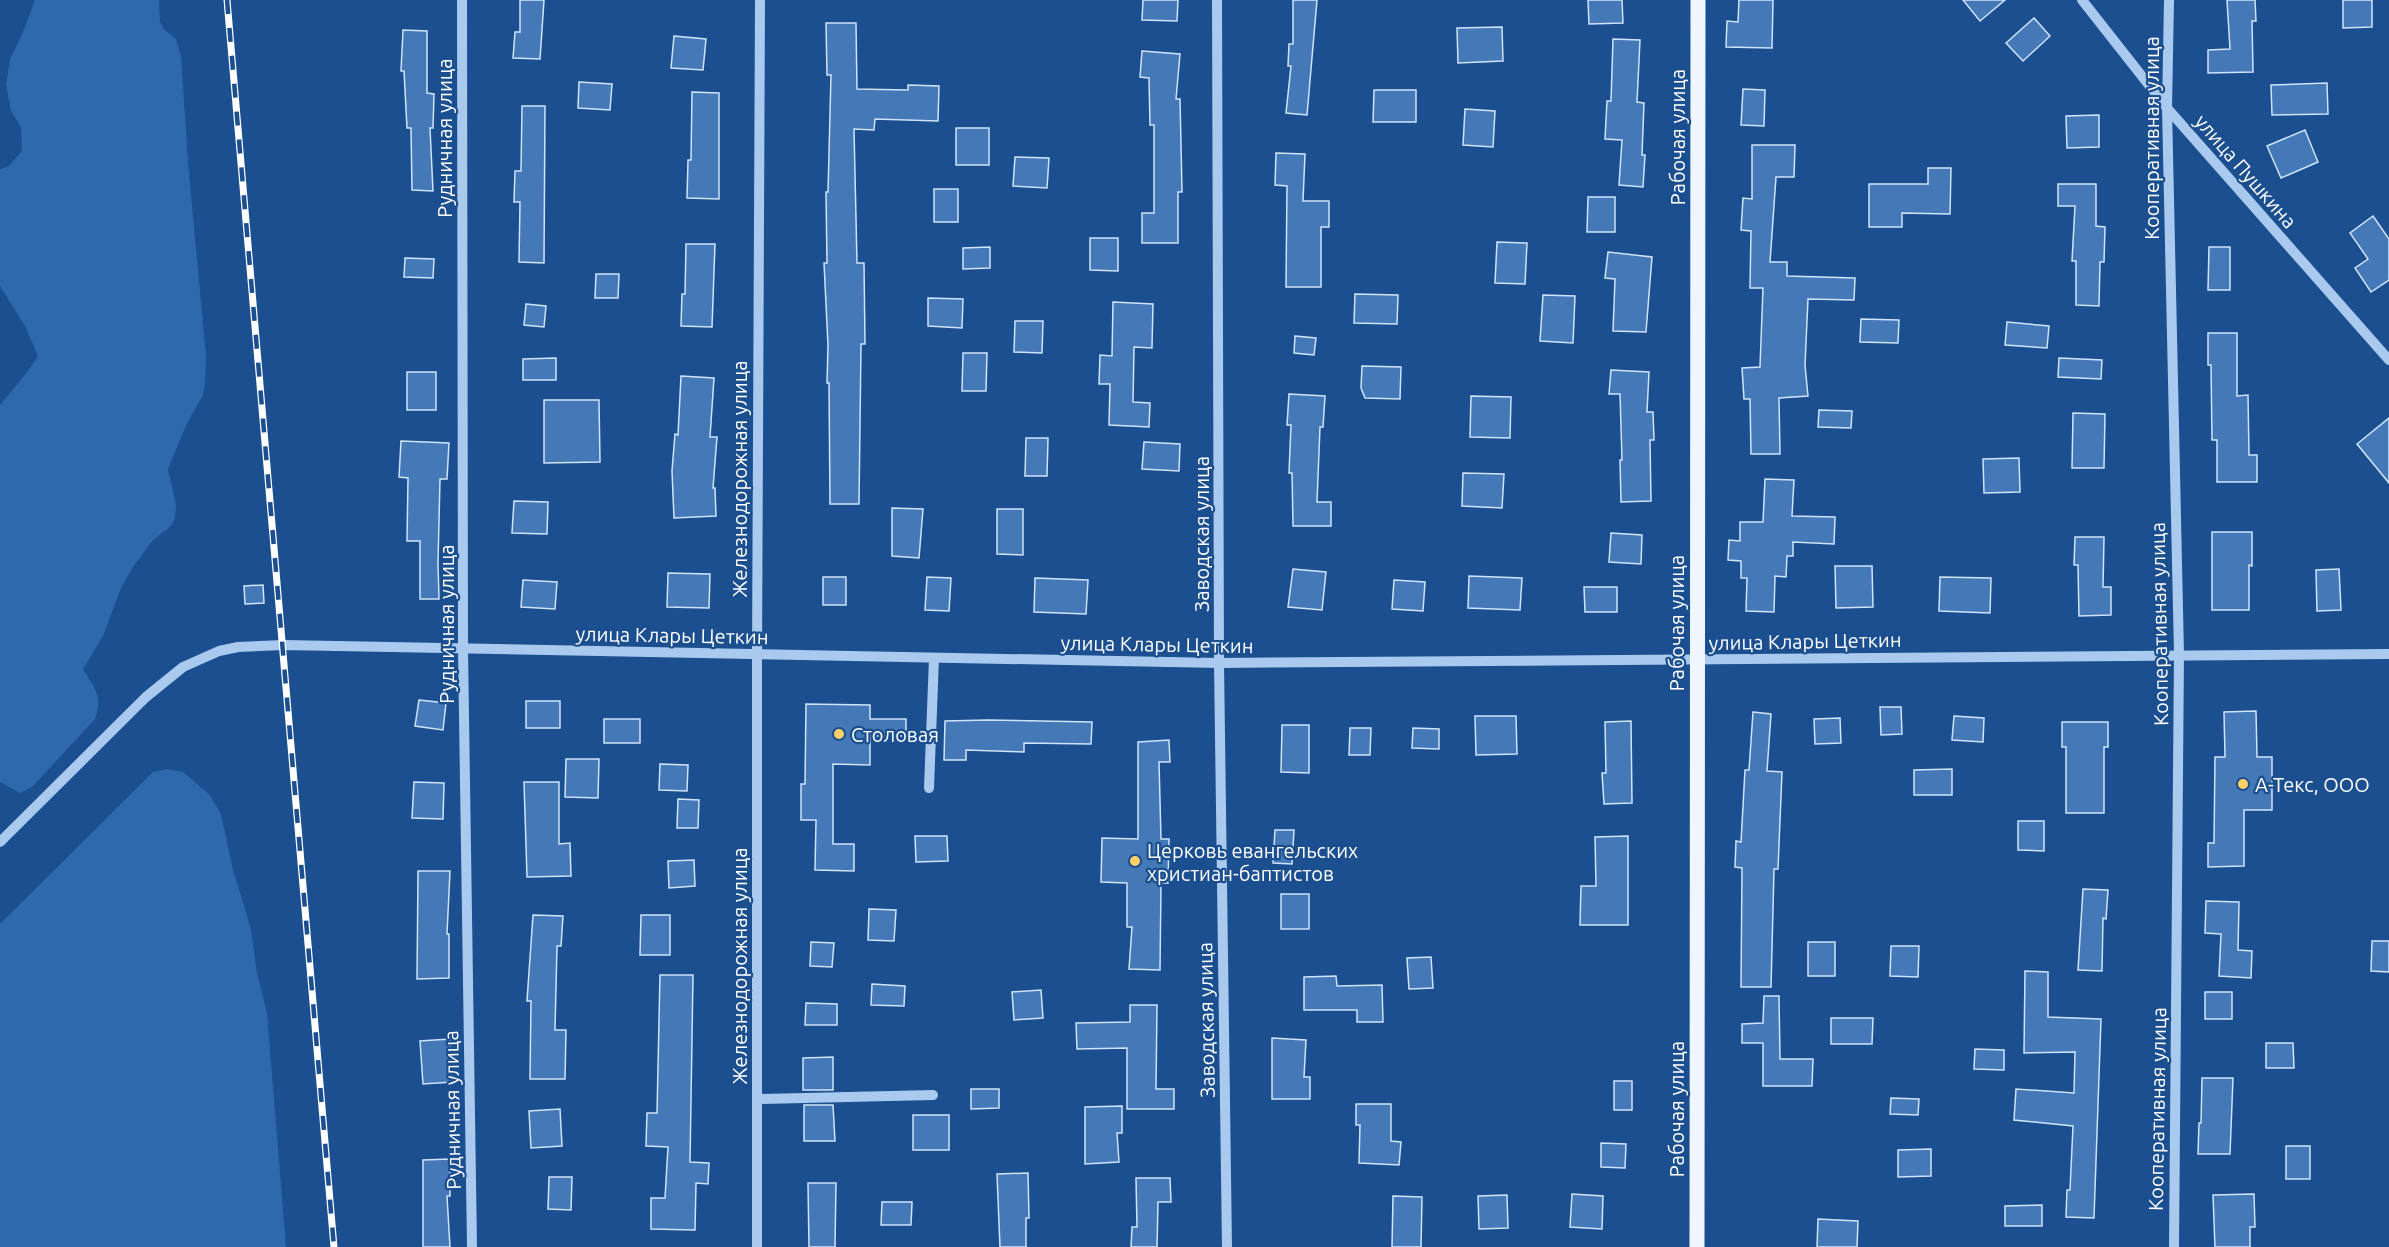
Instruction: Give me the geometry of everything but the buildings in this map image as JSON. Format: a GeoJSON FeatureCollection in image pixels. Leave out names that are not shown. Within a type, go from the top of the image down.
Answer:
{"type":"FeatureCollection","features":[{"type":"Feature","properties":{"kind":"main road","name":"Рабочая улица"},"geometry":{"type":"LineString","coordinates":[[1697,1247],[1698,0]]}},
{"type":"Feature","properties":{"kind":"street","name":"Рудничная улица"},"geometry":{"type":"LineString","coordinates":[[462,0],[463,649],[472,1247]]}},
{"type":"Feature","properties":{"kind":"street","name":"Железнодорожная улица"},"geometry":{"type":"LineString","coordinates":[[757,1247],[760,0]]}},
{"type":"Feature","properties":{"kind":"street","name":"Заводская улица"},"geometry":{"type":"LineString","coordinates":[[1217,0],[1219,663],[1227,1247]]}},
{"type":"Feature","properties":{"kind":"street","name":"улица Пушкина"},"geometry":{"type":"LineString","coordinates":[[2082,0],[2167,108],[2389,360]]}},
{"type":"Feature","properties":{"kind":"street","name":"Кооперативная улица"},"geometry":{"type":"LineString","coordinates":[[2169,0],[2167,108],[2179,654],[2174,1247]]}},
{"type":"Feature","properties":{"kind":"street","name":"улица Клары Цеткин"},"geometry":{"type":"LineString","coordinates":[[0,842],[166,679],[201,658],[238,647],[283,645],[1219,663],[2389,654]]}},
{"type":"Feature","properties":{"kind":"street"},"geometry":{"type":"LineString","coordinates":[[929,788],[934,658]]}},
{"type":"Feature","properties":{"kind":"street"},"geometry":{"type":"LineString","coordinates":[[757,1099],[933,1095]]}},
{"type":"Feature","properties":{"kind":"shaded area"},"geometry":{"type":"Polygon","coordinates":[[[35,0],[159,0],[160,22],[164,29],[176,39],[181,56],[188,162],[206,356],[203,395],[187,423],[168,469],[176,505],[175,518],[171,526],[152,541],[133,567],[121,588],[103,636],[83,669],[97,692],[98,704],[95,719],[32,787],[20,793],[0,782],[0,405],[38,356],[25,326],[0,286],[0,169],[9,166],[22,151],[21,127],[11,111],[6,85],[10,59],[35,0]]]}},
{"type":"Feature","properties":{"kind":"shaded area"},"geometry":{"type":"Polygon","coordinates":[[[167,769],[183,772],[209,794],[221,814],[233,870],[251,929],[257,973],[267,1013],[286,1247],[0,1247],[0,924],[153,772],[167,769]]]}},
{"type":"Feature","properties":{"kind":"railway"},"geometry":{"type":"LineString","coordinates":[[227,0],[334,1247]]}},
{"type":"Feature","properties":{"kind":"place","name":"Столовая"},"geometry":{"type":"Point","coordinates":[839,734]}},
{"type":"Feature","properties":{"kind":"place","name":"А-Текс, ООО"},"geometry":{"type":"Point","coordinates":[2243,784]}},
{"type":"Feature","properties":{"kind":"place","name":"Церковь евангельских христиан-баптистов"},"geometry":{"type":"Point","coordinates":[1135,861]}}]}
